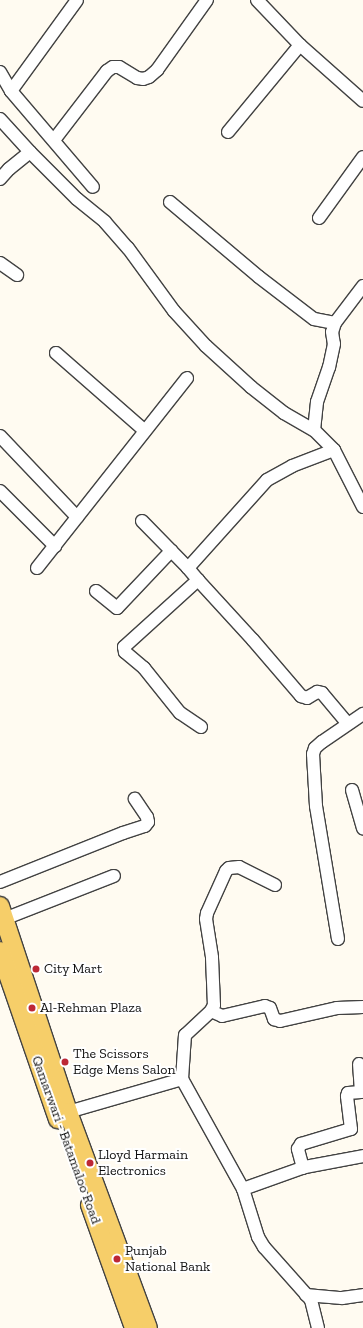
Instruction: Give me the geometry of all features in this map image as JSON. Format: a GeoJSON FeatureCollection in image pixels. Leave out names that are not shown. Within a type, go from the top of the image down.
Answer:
{"type":"FeatureCollection","features":[{"type":"Feature","properties":{"kind":"main road","name":"Qamarwari - Batamaloo Road"},"geometry":{"type":"LineString","coordinates":[[2,913],[68,1112],[148,1328]]}},
{"type":"Feature","properties":{"kind":"main road","name":"Qamarwari - Batamaloo Road"},"geometry":{"type":"LineString","coordinates":[[0,951],[41,1072],[134,1328]]}},
{"type":"Feature","properties":{"kind":"street"},"geometry":{"type":"LineString","coordinates":[[11,91],[76,0]]}},
{"type":"Feature","properties":{"kind":"street"},"geometry":{"type":"LineString","coordinates":[[54,140],[107,71],[113,67],[119,67],[136,78],[143,79],[149,77],[157,70],[208,0]]}},
{"type":"Feature","properties":{"kind":"street"},"geometry":{"type":"LineString","coordinates":[[257,0],[300,44],[363,101]]}},
{"type":"Feature","properties":{"kind":"street"},"geometry":{"type":"LineString","coordinates":[[228,132],[300,44]]}},
{"type":"Feature","properties":{"kind":"street"},"geometry":{"type":"LineString","coordinates":[[0,72],[11,91],[54,140],[67,159],[93,187]]}},
{"type":"Feature","properties":{"kind":"street"},"geometry":{"type":"LineString","coordinates":[[0,119],[30,152],[77,199],[105,222],[128,248],[174,311],[206,346],[251,387],[284,413],[314,430],[334,450],[363,508]]}},
{"type":"Feature","properties":{"kind":"street"},"geometry":{"type":"LineString","coordinates":[[0,179],[9,168],[30,152]]}},
{"type":"Feature","properties":{"kind":"street"},"geometry":{"type":"LineString","coordinates":[[319,218],[363,157]]}},
{"type":"Feature","properties":{"kind":"street"},"geometry":{"type":"LineString","coordinates":[[170,202],[260,277],[314,319],[335,322]]}},
{"type":"Feature","properties":{"kind":"street"},"geometry":{"type":"LineString","coordinates":[[0,263],[17,275]]}},
{"type":"Feature","properties":{"kind":"street"},"geometry":{"type":"LineString","coordinates":[[314,430],[317,402],[329,368],[334,344],[332,332],[335,322],[363,286]]}},
{"type":"Feature","properties":{"kind":"street"},"geometry":{"type":"LineString","coordinates":[[56,353],[145,431]]}},
{"type":"Feature","properties":{"kind":"street"},"geometry":{"type":"LineString","coordinates":[[38,568],[187,378]]}},
{"type":"Feature","properties":{"kind":"street"},"geometry":{"type":"LineString","coordinates":[[0,436],[77,517]]}},
{"type":"Feature","properties":{"kind":"street"},"geometry":{"type":"LineString","coordinates":[[188,568],[267,480],[292,466],[334,450]]}},
{"type":"Feature","properties":{"kind":"street"},"geometry":{"type":"LineString","coordinates":[[0,491],[55,546]]}},
{"type":"Feature","properties":{"kind":"street"},"geometry":{"type":"LineString","coordinates":[[142,521],[188,568],[254,640],[301,696],[307,698],[317,692],[322,693],[348,724]]}},
{"type":"Feature","properties":{"kind":"street"},"geometry":{"type":"LineString","coordinates":[[96,591],[117,608],[171,551]]}},
{"type":"Feature","properties":{"kind":"street"},"geometry":{"type":"LineString","coordinates":[[198,580],[127,644],[124,650],[144,668],[180,713],[201,727]]}},
{"type":"Feature","properties":{"kind":"street"},"geometry":{"type":"LineString","coordinates":[[338,939],[316,806],[312,764],[315,748],[363,714]]}},
{"type":"Feature","properties":{"kind":"street"},"geometry":{"type":"LineString","coordinates":[[352,790],[363,828]]}},
{"type":"Feature","properties":{"kind":"street"},"geometry":{"type":"LineString","coordinates":[[0,882],[123,833],[145,826],[148,822],[147,817],[135,799]]}},
{"type":"Feature","properties":{"kind":"street"},"geometry":{"type":"LineString","coordinates":[[275,885],[239,867],[229,868],[226,871],[207,913],[206,919],[212,958],[214,1005],[211,1011],[185,1035],[182,1079],[243,1189],[258,1237],[264,1246],[311,1300],[318,1328]]}},
{"type":"Feature","properties":{"kind":"street"},"geometry":{"type":"LineString","coordinates":[[2,913],[114,876]]}},
{"type":"Feature","properties":{"kind":"street"},"geometry":{"type":"LineString","coordinates":[[211,1011],[222,1016],[267,1006],[270,1008],[274,1018],[278,1021],[338,1008],[363,1006]]}},
{"type":"Feature","properties":{"kind":"street"},"geometry":{"type":"LineString","coordinates":[[303,1168],[298,1149],[301,1144],[351,1129],[347,1096],[348,1093],[361,1092],[359,1064]]}},
{"type":"Feature","properties":{"kind":"street"},"geometry":{"type":"LineString","coordinates":[[68,1112],[182,1079]]}},
{"type":"Feature","properties":{"kind":"street"},"geometry":{"type":"LineString","coordinates":[[243,1189],[303,1168],[363,1156]]}},
{"type":"Feature","properties":{"kind":"street"},"geometry":{"type":"LineString","coordinates":[[306,1295],[342,1298],[363,1295]]}},
{"type":"Feature","properties":{"kind":"place","name":"City Mart"},"geometry":{"type":"Point","coordinates":[36,969]}},
{"type":"Feature","properties":{"kind":"place","name":"Al-Rehman Plaza"},"geometry":{"type":"Point","coordinates":[32,1008]}},
{"type":"Feature","properties":{"kind":"place","name":"The Scissors Edge Mens Salon"},"geometry":{"type":"Point","coordinates":[65,1062]}},
{"type":"Feature","properties":{"kind":"place","name":"Lloyd Harmain Electronics"},"geometry":{"type":"Point","coordinates":[90,1163]}},
{"type":"Feature","properties":{"kind":"place","name":"Punjab National Bank"},"geometry":{"type":"Point","coordinates":[117,1259]}}]}
